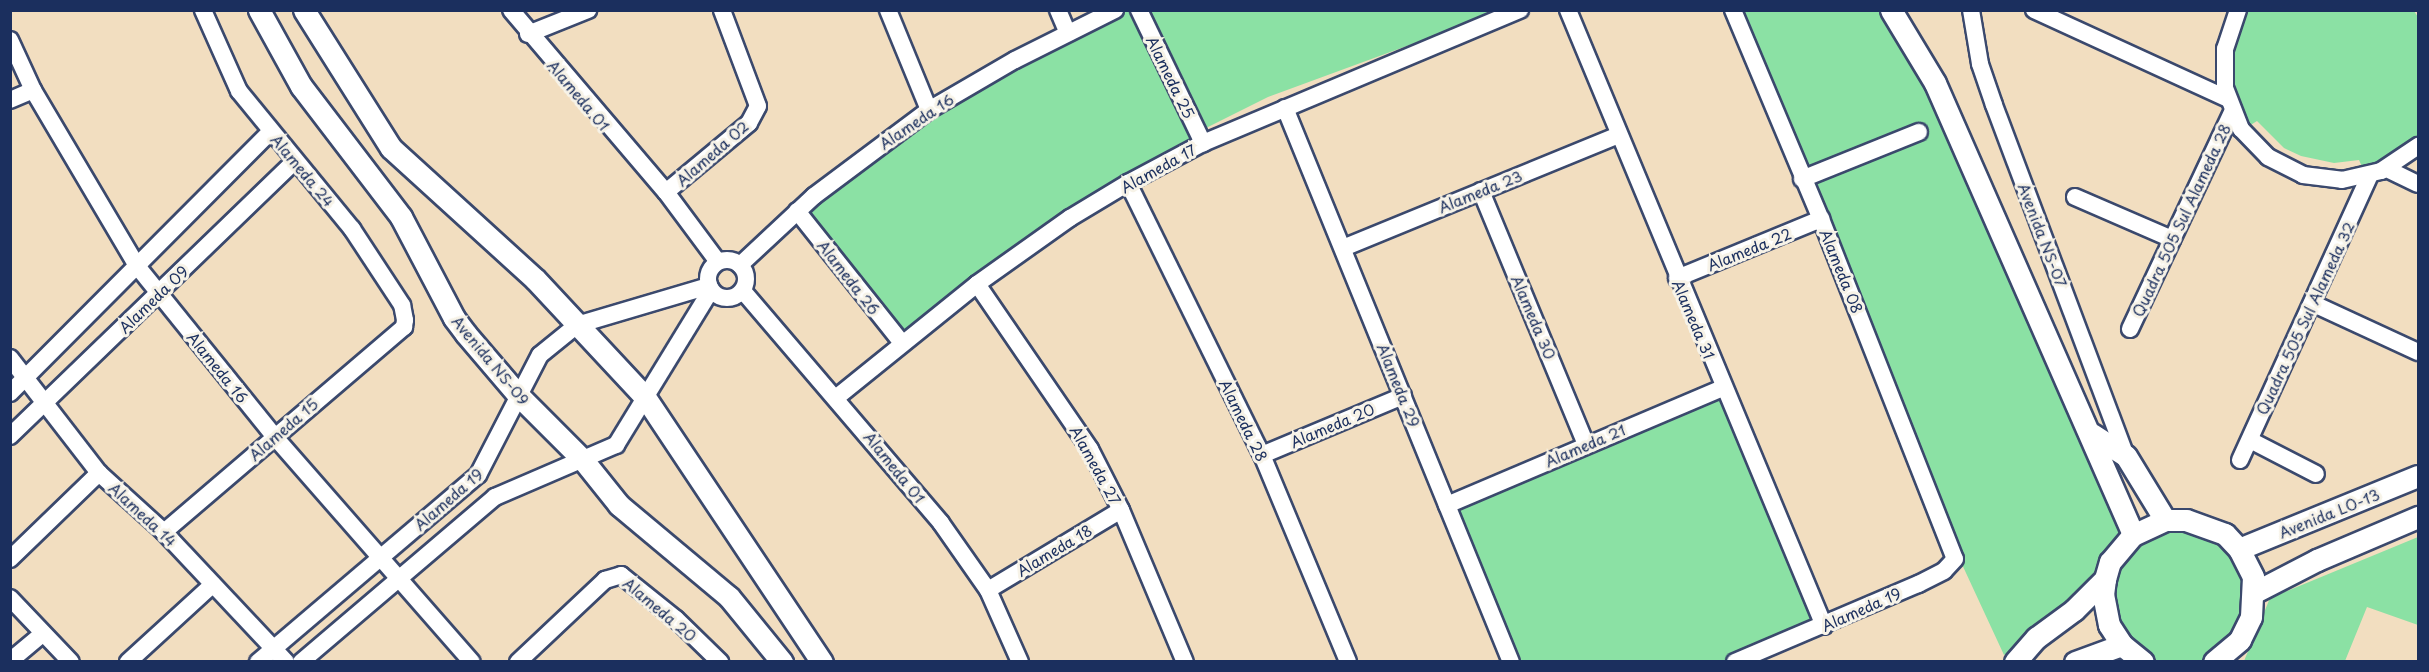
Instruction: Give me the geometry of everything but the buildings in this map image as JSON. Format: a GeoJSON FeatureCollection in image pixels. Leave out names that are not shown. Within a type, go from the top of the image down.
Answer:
{"type":"FeatureCollection","features":[{"type":"Feature","properties":{"kind":"street","name":"Alameda 24"},"geometry":{"type":"LineString","coordinates":[[203,10],[235,83],[270,132],[352,229],[396,295],[405,313],[404,327]]}},
{"type":"Feature","properties":{"kind":"street","name":"Avenida NS-09"},"geometry":{"type":"LineString","coordinates":[[259,10],[301,86],[401,218],[454,318],[519,396],[583,460],[619,505],[729,597],[782,662]]}},
{"type":"Feature","properties":{"kind":"street"},"geometry":{"type":"LineString","coordinates":[[304,10],[391,148],[428,186],[497,242],[645,398],[822,662]]}},
{"type":"Feature","properties":{"kind":"street","name":"Alameda 01"},"geometry":{"type":"LineString","coordinates":[[511,10],[528,34],[666,192],[718,262]]}},
{"type":"Feature","properties":{"kind":"street"},"geometry":{"type":"LineString","coordinates":[[528,34],[588,10]]}},
{"type":"Feature","properties":{"kind":"street","name":"Alameda 02"},"geometry":{"type":"LineString","coordinates":[[666,192],[749,123],[758,106],[722,10]]}},
{"type":"Feature","properties":{"kind":"street"},"geometry":{"type":"LineString","coordinates":[[888,10],[929,110]]}},
{"type":"Feature","properties":{"kind":"street"},"geometry":{"type":"LineString","coordinates":[[1058,10],[1068,33]]}},
{"type":"Feature","properties":{"kind":"street","name":"Alameda 16"},"geometry":{"type":"LineString","coordinates":[[740,265],[797,211],[929,110],[1068,33],[1115,10]]}},
{"type":"Feature","properties":{"kind":"street","name":"Alameda 25"},"geometry":{"type":"LineString","coordinates":[[1139,10],[1203,143]]}},
{"type":"Feature","properties":{"kind":"street","name":"Alameda 17"},"geometry":{"type":"LineString","coordinates":[[837,397],[977,284],[1070,218],[1128,183],[1203,143],[1520,10]]}},
{"type":"Feature","properties":{"kind":"street","name":"Alameda 31"},"geometry":{"type":"LineString","coordinates":[[1568,10],[1677,278],[1824,626]]}},
{"type":"Feature","properties":{"kind":"street","name":"Alameda 08"},"geometry":{"type":"LineString","coordinates":[[1733,10],[1802,179],[1821,219],[1947,532]]}},
{"type":"Feature","properties":{"kind":"street"},"geometry":{"type":"LineString","coordinates":[[1891,10],[1935,83],[2092,434],[2133,535]]}},
{"type":"Feature","properties":{"kind":"street","name":"Avenida NS-07"},"geometry":{"type":"LineString","coordinates":[[1971,10],[1980,64],[1994,105],[2126,456],[2165,520]]}},
{"type":"Feature","properties":{"kind":"street"},"geometry":{"type":"LineString","coordinates":[[2034,10],[2193,83],[2230,105]]}},
{"type":"Feature","properties":{"kind":"street"},"geometry":{"type":"LineString","coordinates":[[2238,10],[2226,44],[2223,77],[2230,105],[2245,134],[2264,154],[2287,169],[2308,177],[2342,180],[2370,175],[2386,169],[2412,151],[2418,183]]}},
{"type":"Feature","properties":{"kind":"street","name":"Alameda 16"},"geometry":{"type":"LineString","coordinates":[[10,40],[33,90],[137,266],[274,436],[472,662]]}},
{"type":"Feature","properties":{"kind":"street"},"geometry":{"type":"LineString","coordinates":[[2193,83],[2208,83],[2223,77]]}},
{"type":"Feature","properties":{"kind":"street"},"geometry":{"type":"LineString","coordinates":[[10,99],[33,90]]}},
{"type":"Feature","properties":{"kind":"street","name":"Quadra 505 Sul Alameda 28"},"geometry":{"type":"LineString","coordinates":[[2130,329],[2216,146],[2230,105]]}},
{"type":"Feature","properties":{"kind":"street","name":"Alameda 29"},"geometry":{"type":"LineString","coordinates":[[1285,108],[1511,662]]}},
{"type":"Feature","properties":{"kind":"street"},"geometry":{"type":"LineString","coordinates":[[10,393],[270,132]]}},
{"type":"Feature","properties":{"kind":"street"},"geometry":{"type":"LineString","coordinates":[[1802,179],[1919,132]]}},
{"type":"Feature","properties":{"kind":"street"},"geometry":{"type":"LineString","coordinates":[[2216,146],[2230,136],[2245,134]]}},
{"type":"Feature","properties":{"kind":"street","name":"Alameda 23"},"geometry":{"type":"LineString","coordinates":[[1343,248],[1618,135]]}},
{"type":"Feature","properties":{"kind":"street","name":"Alameda 09"},"geometry":{"type":"LineString","coordinates":[[10,436],[295,161]]}},
{"type":"Feature","properties":{"kind":"street"},"geometry":{"type":"LineString","coordinates":[[2386,169],[2418,183]]}},
{"type":"Feature","properties":{"kind":"street","name":"Quadra 505 Sul Alameda 32"},"geometry":{"type":"LineString","coordinates":[[2240,460],[2370,175]]}},
{"type":"Feature","properties":{"kind":"street"},"geometry":{"type":"LineString","coordinates":[[2342,180],[2353,194],[2356,208]]}},
{"type":"Feature","properties":{"kind":"street","name":"Alameda 28"},"geometry":{"type":"LineString","coordinates":[[1128,183],[1262,454],[1348,662]]}},
{"type":"Feature","properties":{"kind":"street","name":"Alameda 30"},"geometry":{"type":"LineString","coordinates":[[1481,191],[1586,444]]}},
{"type":"Feature","properties":{"kind":"street"},"geometry":{"type":"LineString","coordinates":[[2074,197],[2172,239]]}},
{"type":"Feature","properties":{"kind":"street","name":"Alameda 26"},"geometry":{"type":"LineString","coordinates":[[797,211],[902,343]]}},
{"type":"Feature","properties":{"kind":"street","name":"Alameda 22"},"geometry":{"type":"LineString","coordinates":[[1677,278],[1821,219]]}},
{"type":"Feature","properties":{"kind":"street"},"geometry":{"type":"LineString","coordinates":[[726,260],[740,265],[747,277],[743,291],[726,298],[710,288],[709,272],[718,262],[726,260]]}},
{"type":"Feature","properties":{"kind":"street","name":"Alameda 27"},"geometry":{"type":"LineString","coordinates":[[977,284],[1066,413],[1121,510],[1185,662]]}},
{"type":"Feature","properties":{"kind":"street","name":"Alameda 19"},"geometry":{"type":"LineString","coordinates":[[258,662],[478,475],[540,355],[577,325],[710,288]]}},
{"type":"Feature","properties":{"kind":"street","name":"Alameda 19"},"geometry":{"type":"LineString","coordinates":[[301,662],[495,497],[616,445],[710,288]]}},
{"type":"Feature","properties":{"kind":"street","name":"Alameda 01"},"geometry":{"type":"LineString","coordinates":[[743,291],[837,397],[940,524],[988,590],[1020,662]]}},
{"type":"Feature","properties":{"kind":"street"},"geometry":{"type":"LineString","coordinates":[[2312,303],[2418,352]]}},
{"type":"Feature","properties":{"kind":"street","name":"Alameda 15"},"geometry":{"type":"LineString","coordinates":[[164,532],[404,327]]}},
{"type":"Feature","properties":{"kind":"street","name":"Alameda 14"},"geometry":{"type":"LineString","coordinates":[[10,358],[24,380],[46,402],[99,473],[164,532],[275,647],[286,662]]}},
{"type":"Feature","properties":{"kind":"street","name":"Alameda 21"},"geometry":{"type":"LineString","coordinates":[[1447,505],[1586,444],[1723,388]]}},
{"type":"Feature","properties":{"kind":"street","name":"Alameda 20"},"geometry":{"type":"LineString","coordinates":[[1262,454],[1403,396]]}},
{"type":"Feature","properties":{"kind":"street","name":"Avenida NS-07"},"geometry":{"type":"LineString","coordinates":[[2092,434],[2126,456]]}},
{"type":"Feature","properties":{"kind":"street"},"geometry":{"type":"LineString","coordinates":[[2250,440],[2316,474]]}},
{"type":"Feature","properties":{"kind":"street"},"geometry":{"type":"LineString","coordinates":[[10,559],[99,473]]}},
{"type":"Feature","properties":{"kind":"street","name":"Avenida LO-13"},"geometry":{"type":"LineString","coordinates":[[2239,549],[2418,476]]}},
{"type":"Feature","properties":{"kind":"street","name":"Alameda 18"},"geometry":{"type":"LineString","coordinates":[[988,590],[1121,510]]}},
{"type":"Feature","properties":{"kind":"street"},"geometry":{"type":"LineString","coordinates":[[2255,592],[2318,560],[2418,517]]}},
{"type":"Feature","properties":{"kind":"street"},"geometry":{"type":"LineString","coordinates":[[2143,662],[2121,645],[2104,610],[2105,579],[2110,562],[2133,535],[2165,520],[2206,524],[2239,549],[2247,562],[2255,592],[2251,617],[2240,640],[2220,660]]}},
{"type":"Feature","properties":{"kind":"street","name":"Alameda 19"},"geometry":{"type":"LineString","coordinates":[[1735,662],[1824,626],[1951,567],[1955,552],[1947,532]]}},
{"type":"Feature","properties":{"kind":"street","name":"Alameda 20"},"geometry":{"type":"LineString","coordinates":[[518,662],[605,580],[621,575],[676,619],[720,662]]}},
{"type":"Feature","properties":{"kind":"street"},"geometry":{"type":"LineString","coordinates":[[2015,662],[2036,638],[2074,610],[2105,579]]}},
{"type":"Feature","properties":{"kind":"street"},"geometry":{"type":"LineString","coordinates":[[128,662],[213,584]]}},
{"type":"Feature","properties":{"kind":"street"},"geometry":{"type":"LineString","coordinates":[[10,598],[41,635],[71,662]]}},
{"type":"Feature","properties":{"kind":"street"},"geometry":{"type":"LineString","coordinates":[[10,661],[41,635]]}},
{"type":"Feature","properties":{"kind":"street"},"geometry":{"type":"LineString","coordinates":[[2075,662],[2121,645]]}},
{"type":"Feature","properties":{"kind":"green space"},"geometry":{"type":"Polygon","coordinates":[[[1115,11],[1502,11],[1268,97],[1198,132],[1203,143],[1128,183],[902,343],[797,211],[875,150],[1115,11]]]}},
{"type":"Feature","properties":{"kind":"green space"},"geometry":{"type":"Polygon","coordinates":[[[1733,11],[1901,11],[2133,534],[2165,520],[2239,549],[2251,617],[2211,662],[2143,662],[2122,645],[2105,580],[2036,638],[2004,655],[1947,532],[1733,11]]]}},
{"type":"Feature","properties":{"kind":"green space"},"geometry":{"type":"Polygon","coordinates":[[[2247,11],[2414,11],[2418,17],[2418,135],[2392,158],[2363,169],[2359,160],[2334,163],[2301,156],[2284,148],[2257,121],[2249,126],[2235,98],[2231,77],[2232,52],[2247,11]]]}},
{"type":"Feature","properties":{"kind":"green space"},"geometry":{"type":"Polygon","coordinates":[[[1723,388],[1824,626],[1735,661],[1512,661],[1447,505],[1723,388]]]}},
{"type":"Feature","properties":{"kind":"green space"},"geometry":{"type":"Polygon","coordinates":[[[2418,537],[2418,625],[2367,607],[2345,661],[2244,661],[2270,598],[2418,537]]]}}]}
